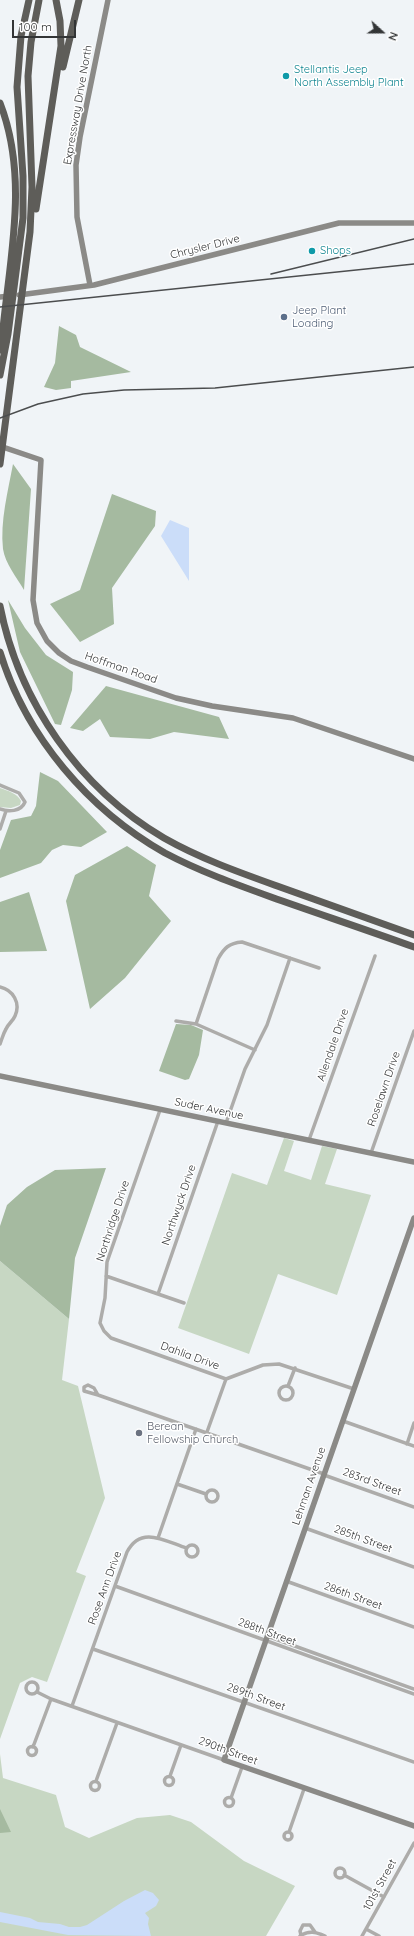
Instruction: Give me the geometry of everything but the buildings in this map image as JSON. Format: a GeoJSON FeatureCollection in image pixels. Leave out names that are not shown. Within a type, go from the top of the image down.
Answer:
{"type":"FeatureCollection","features":[{"type":"Feature","properties":{"kind":"highway"},"geometry":{"type":"LineString","coordinates":[[12,276],[22,218],[23,198],[17,78],[21,36],[29,0]]}},
{"type":"Feature","properties":{"kind":"highway"},"geometry":{"type":"LineString","coordinates":[[0,464],[19,327],[30,232],[32,186],[28,80],[31,38],[39,0]]}},
{"type":"Feature","properties":{"kind":"highway"},"geometry":{"type":"LineString","coordinates":[[30,232],[36,209],[61,46],[60,20],[56,0]]}},
{"type":"Feature","properties":{"kind":"highway"},"geometry":{"type":"LineString","coordinates":[[54,92],[60,82],[79,0]]}},
{"type":"Feature","properties":{"kind":"highway"},"geometry":{"type":"LineString","coordinates":[[0,104],[12,143],[16,198],[12,276],[0,375]]}},
{"type":"Feature","properties":{"kind":"highway"},"geometry":{"type":"LineString","coordinates":[[0,113],[12,143]]}},
{"type":"Feature","properties":{"kind":"highway"},"geometry":{"type":"LineString","coordinates":[[0,366],[6,332]]}},
{"type":"Feature","properties":{"kind":"highway"},"geometry":{"type":"LineString","coordinates":[[0,606],[14,656],[38,708],[53,733],[73,760],[100,789],[123,810],[151,830],[185,849],[236,871],[414,935]]}},
{"type":"Feature","properties":{"kind":"highway"},"geometry":{"type":"LineString","coordinates":[[0,652],[21,702],[52,752],[75,781],[103,809],[146,841],[172,857],[240,886],[414,947]]}},
{"type":"Feature","properties":{"kind":"street","name":"Expressway Drive North"},"geometry":{"type":"LineString","coordinates":[[90,286],[78,228],[76,176],[80,137],[108,0]]}},
{"type":"Feature","properties":{"kind":"street","name":"Chrysler Drive"},"geometry":{"type":"LineString","coordinates":[[0,297],[90,286],[339,223],[414,223]]}},
{"type":"Feature","properties":{"kind":"street","name":"Hoffman Road"},"geometry":{"type":"LineString","coordinates":[[0,446],[41,460],[34,600],[38,624],[47,640],[59,653],[70,660],[87,667],[176,698],[200,704],[293,718],[414,759]]}},
{"type":"Feature","properties":{"kind":"street"},"geometry":{"type":"LineString","coordinates":[[0,785],[16,791],[24,800],[24,805],[21,808],[6,811],[0,809]]}},
{"type":"Feature","properties":{"kind":"street"},"geometry":{"type":"LineString","coordinates":[[0,829],[6,811]]}},
{"type":"Feature","properties":{"kind":"street"},"geometry":{"type":"LineString","coordinates":[[196,1024],[218,959],[223,950],[235,942],[242,942],[319,968]]}},
{"type":"Feature","properties":{"kind":"street","name":"Allendale Drive"},"geometry":{"type":"LineString","coordinates":[[309,1140],[375,956]]}},
{"type":"Feature","properties":{"kind":"street"},"geometry":{"type":"LineString","coordinates":[[226,1123],[245,1069],[267,1025],[290,958]]}},
{"type":"Feature","properties":{"kind":"street"},"geometry":{"type":"LineString","coordinates":[[0,987],[9,991],[17,1004],[16,1014],[6,1028],[0,1044]]}},
{"type":"Feature","properties":{"kind":"street"},"geometry":{"type":"LineString","coordinates":[[176,1022],[196,1024],[255,1050]]}},
{"type":"Feature","properties":{"kind":"street","name":"Roselawn Drive"},"geometry":{"type":"LineString","coordinates":[[371,1153],[414,1031]]}},
{"type":"Feature","properties":{"kind":"street","name":"Suder Avenue"},"geometry":{"type":"LineString","coordinates":[[0,1076],[414,1162]]}},
{"type":"Feature","properties":{"kind":"street","name":"Northridge Drive"},"geometry":{"type":"LineString","coordinates":[[111,1338],[104,1331],[100,1322],[111,1250],[160,1110]]}},
{"type":"Feature","properties":{"kind":"street","name":"Northwyck Drive"},"geometry":{"type":"LineString","coordinates":[[158,1294],[218,1122]]}},
{"type":"Feature","properties":{"kind":"street","name":"Lehman Avenue"},"geometry":{"type":"LineString","coordinates":[[224,1760],[414,1218]]}},
{"type":"Feature","properties":{"kind":"street"},"geometry":{"type":"LineString","coordinates":[[106,1276],[184,1303]]}},
{"type":"Feature","properties":{"kind":"street","name":"Dahlia Drive"},"geometry":{"type":"LineString","coordinates":[[111,1338],[226,1379],[267,1364],[284,1364],[354,1389]]}},
{"type":"Feature","properties":{"kind":"street"},"geometry":{"type":"LineString","coordinates":[[288,1386],[295,1368]]}},
{"type":"Feature","properties":{"kind":"street"},"geometry":{"type":"LineString","coordinates":[[207,1432],[226,1379]]}},
{"type":"Feature","properties":{"kind":"street"},"geometry":{"type":"LineString","coordinates":[[283,1386],[288,1386],[292,1389],[293,1395],[288,1399],[283,1399],[280,1396],[279,1391],[283,1386]]}},
{"type":"Feature","properties":{"kind":"street","name":"283rd Street"},"geometry":{"type":"LineString","coordinates":[[98,1395],[207,1432],[414,1507]]}},
{"type":"Feature","properties":{"kind":"street"},"geometry":{"type":"LineString","coordinates":[[343,1421],[414,1446]]}},
{"type":"Feature","properties":{"kind":"street"},"geometry":{"type":"LineString","coordinates":[[407,1444],[414,1423]]}},
{"type":"Feature","properties":{"kind":"street"},"geometry":{"type":"LineString","coordinates":[[186,1548],[158,1538],[196,1429]]}},
{"type":"Feature","properties":{"kind":"street"},"geometry":{"type":"LineString","coordinates":[[176,1484],[206,1494]]}},
{"type":"Feature","properties":{"kind":"street","name":"285th Street"},"geometry":{"type":"LineString","coordinates":[[305,1528],[414,1567]]}},
{"type":"Feature","properties":{"kind":"street","name":"Rose Ann Drive"},"geometry":{"type":"LineString","coordinates":[[72,1706],[127,1552],[132,1544],[144,1537],[158,1538]]}},
{"type":"Feature","properties":{"kind":"street","name":"286th Street"},"geometry":{"type":"LineString","coordinates":[[286,1581],[414,1627]]}},
{"type":"Feature","properties":{"kind":"street","name":"288th Street"},"geometry":{"type":"LineString","coordinates":[[115,1586],[413,1688]]}},
{"type":"Feature","properties":{"kind":"street","name":"288th Street"},"geometry":{"type":"LineString","coordinates":[[266,1638],[412,1694]]}},
{"type":"Feature","properties":{"kind":"street","name":"289th Street"},"geometry":{"type":"LineString","coordinates":[[93,1649],[414,1762]]}},
{"type":"Feature","properties":{"kind":"street"},"geometry":{"type":"LineString","coordinates":[[412,1694],[413,1688]]}},
{"type":"Feature","properties":{"kind":"street","name":"290th Street"},"geometry":{"type":"LineString","coordinates":[[37,1692],[51,1699],[304,1789],[414,1826]]}},
{"type":"Feature","properties":{"kind":"street"},"geometry":{"type":"LineString","coordinates":[[33,1747],[51,1699]]}},
{"type":"Feature","properties":{"kind":"street"},"geometry":{"type":"LineString","coordinates":[[96,1781],[117,1722]]}},
{"type":"Feature","properties":{"kind":"street"},"geometry":{"type":"LineString","coordinates":[[170,1776],[182,1745]]}},
{"type":"Feature","properties":{"kind":"street"},"geometry":{"type":"LineString","coordinates":[[231,1798],[242,1766]]}},
{"type":"Feature","properties":{"kind":"street"},"geometry":{"type":"LineString","coordinates":[[289,1832],[304,1789]]}},
{"type":"Feature","properties":{"kind":"street","name":"101st Street"},"geometry":{"type":"LineString","coordinates":[[362,1936],[414,1843]]}},
{"type":"Feature","properties":{"kind":"street"},"geometry":{"type":"LineString","coordinates":[[344,1875],[384,1897]]}},
{"type":"Feature","properties":{"kind":"street"},"geometry":{"type":"LineString","coordinates":[[316,1932],[310,1925],[303,1925],[300,1931],[301,1936],[309,1932],[316,1932],[325,1936]]}},
{"type":"Feature","properties":{"kind":"street"},"geometry":{"type":"LineString","coordinates":[[366,1929],[379,1936]]}},
{"type":"Feature","properties":{"kind":"green space"},"geometry":{"type":"Polygon","coordinates":[[[59,326],[76,335],[80,347],[131,372],[71,381],[71,388],[56,390],[44,387],[55,363],[59,326]]]}},
{"type":"Feature","properties":{"kind":"green space"},"geometry":{"type":"Polygon","coordinates":[[[13,464],[31,489],[24,590],[4,554],[2,538],[7,495],[13,464]]]}},
{"type":"Feature","properties":{"kind":"green space"},"geometry":{"type":"Polygon","coordinates":[[[112,494],[156,511],[155,526],[112,588],[114,624],[80,642],[50,604],[80,590],[112,494]]]}},
{"type":"Feature","properties":{"kind":"green space"},"geometry":{"type":"Polygon","coordinates":[[[8,600],[25,628],[46,655],[73,672],[72,690],[61,725],[55,724],[20,652],[8,600]]]}},
{"type":"Feature","properties":{"kind":"green space"},"geometry":{"type":"Polygon","coordinates":[[[106,686],[219,717],[229,739],[174,732],[150,739],[110,737],[100,719],[83,731],[70,728],[106,686]]]}},
{"type":"Feature","properties":{"kind":"green space"},"geometry":{"type":"Polygon","coordinates":[[[40,772],[58,781],[107,832],[81,847],[63,845],[52,850],[41,863],[0,878],[0,850],[11,820],[31,816],[36,806],[40,772]]]}},
{"type":"Feature","properties":{"kind":"green space"},"geometry":{"type":"Polygon","coordinates":[[[0,788],[17,796],[21,801],[20,805],[11,808],[0,807],[0,788]]]}},
{"type":"Feature","properties":{"kind":"green space"},"geometry":{"type":"Polygon","coordinates":[[[127,846],[156,865],[149,896],[171,921],[125,978],[90,1009],[66,901],[75,875],[127,846]]]}},
{"type":"Feature","properties":{"kind":"green space"},"geometry":{"type":"Polygon","coordinates":[[[29,892],[47,951],[0,952],[0,902],[29,892]]]}},
{"type":"Feature","properties":{"kind":"green space"},"geometry":{"type":"Polygon","coordinates":[[[176,1024],[191,1025],[203,1030],[199,1055],[189,1079],[185,1080],[159,1071],[176,1024]]]}},
{"type":"Feature","properties":{"kind":"green space"},"geometry":{"type":"Polygon","coordinates":[[[284,1138],[294,1141],[284,1171],[311,1180],[322,1146],[337,1149],[325,1184],[371,1195],[337,1295],[278,1274],[249,1354],[178,1328],[232,1173],[267,1185],[284,1138]]]}},
{"type":"Feature","properties":{"kind":"green space"},"geometry":{"type":"Polygon","coordinates":[[[106,1168],[75,1258],[69,1319],[0,1261],[0,1226],[7,1205],[27,1187],[55,1170],[106,1168]]]}},
{"type":"Feature","properties":{"kind":"green space"},"geometry":{"type":"Polygon","coordinates":[[[0,1261],[69,1319],[62,1380],[78,1386],[105,1498],[76,1572],[86,1576],[47,1682],[32,1677],[20,1683],[0,1739],[0,1261]]]}},
{"type":"Feature","properties":{"kind":"green space"},"geometry":{"type":"Polygon","coordinates":[[[0,1754],[3,1778],[56,1795],[65,1827],[89,1838],[137,1818],[170,1815],[191,1822],[244,1861],[295,1886],[266,1936],[0,1936],[0,1754]]]}},
{"type":"Feature","properties":{"kind":"green space"},"geometry":{"type":"Polygon","coordinates":[[[0,1809],[11,1832],[0,1833],[0,1809]]]}},
{"type":"Feature","properties":{"kind":"water"},"geometry":{"type":"Polygon","coordinates":[[[170,520],[189,528],[189,581],[161,536],[170,520]]]}},
{"type":"Feature","properties":{"kind":"water"},"geometry":{"type":"Polygon","coordinates":[[[145,1890],[153,1893],[159,1900],[156,1906],[145,1913],[149,1918],[148,1924],[151,1936],[68,1935],[0,1922],[0,1912],[30,1918],[38,1922],[60,1924],[69,1927],[80,1927],[87,1925],[124,1901],[145,1890]]]}},
{"type":"Feature","properties":{"kind":"railway"},"geometry":{"type":"LineString","coordinates":[[271,274],[414,239]]}},
{"type":"Feature","properties":{"kind":"railway"},"geometry":{"type":"LineString","coordinates":[[0,307],[414,264]]}},
{"type":"Feature","properties":{"kind":"railway"},"geometry":{"type":"LineString","coordinates":[[0,418],[38,404],[83,394],[124,390],[215,388],[414,367]]}},
{"type":"Feature","properties":{"kind":"place","name":"Stellantis Jeep North Assembly Plant"},"geometry":{"type":"Point","coordinates":[286,76]}},
{"type":"Feature","properties":{"kind":"place","name":"Shops"},"geometry":{"type":"Point","coordinates":[312,251]}},
{"type":"Feature","properties":{"kind":"place","name":"Jeep Plant Loading"},"geometry":{"type":"Point","coordinates":[284,317]}},
{"type":"Feature","properties":{"kind":"place","name":"Berean Fellowship Church"},"geometry":{"type":"Point","coordinates":[139,1433]}}]}
